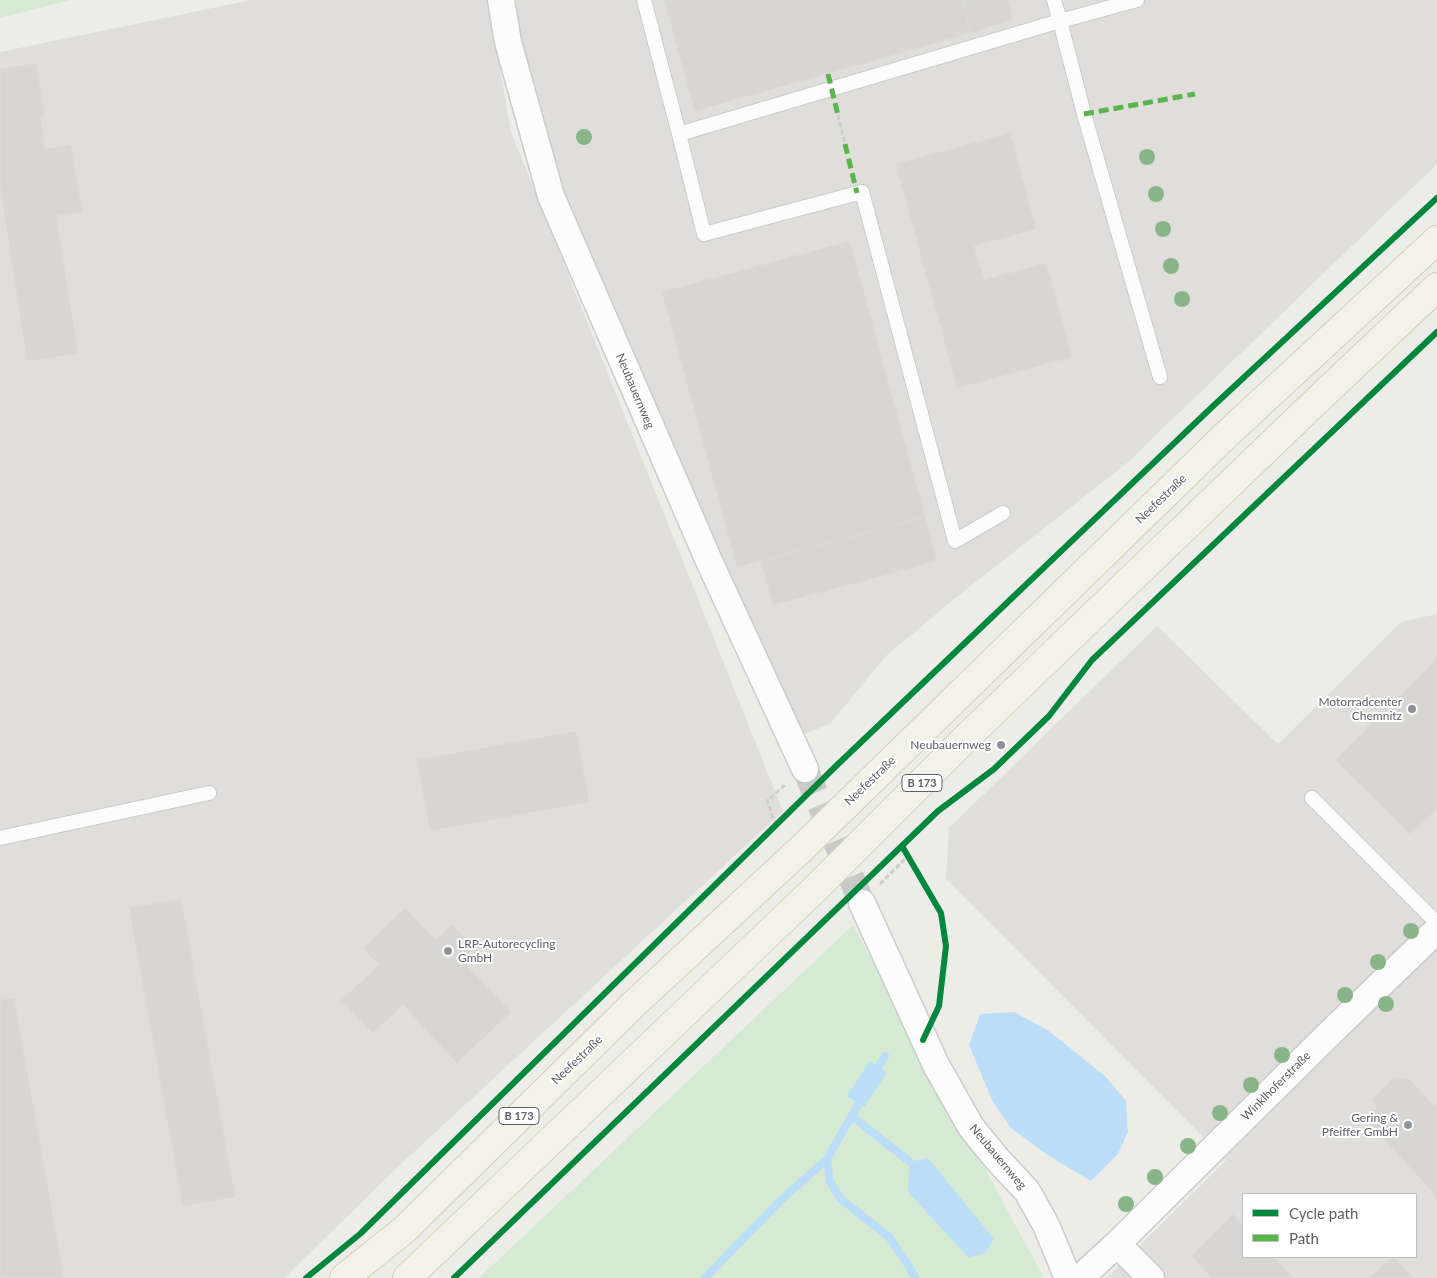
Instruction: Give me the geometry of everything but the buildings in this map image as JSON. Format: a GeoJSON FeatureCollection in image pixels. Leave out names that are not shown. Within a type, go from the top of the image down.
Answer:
{"type":"FeatureCollection","features":[{"type":"Feature","properties":{"kind":"main road","name":"Neefestraße"},"geometry":{"type":"LineString","coordinates":[[344,1278],[404,1230],[635,1003],[800,850],[1227,434],[1437,240]]}},
{"type":"Feature","properties":{"kind":"main road","name":"B 173"},"geometry":{"type":"LineString","coordinates":[[407,1278],[814,890],[968,736],[1257,457],[1437,287]]}},
{"type":"Feature","properties":{"kind":"street","name":"Neubauernweg"},"geometry":{"type":"LineString","coordinates":[[501,0],[508,42],[551,196],[709,561],[805,769]]}},
{"type":"Feature","properties":{"kind":"street","name":"Neubauernweg"},"geometry":{"type":"LineString","coordinates":[[862,902],[936,1065],[971,1127],[997,1159],[1027,1191],[1046,1225],[1068,1278]]}},
{"type":"Feature","properties":{"kind":"street","name":"Winklhoferstraße"},"geometry":{"type":"LineString","coordinates":[[1080,1278],[1437,930]]}},
{"type":"Feature","properties":{"kind":"street"},"geometry":{"type":"LineString","coordinates":[[1117,1244],[1151,1278]]}},
{"type":"Feature","properties":{"kind":"lane"},"geometry":{"type":"LineString","coordinates":[[644,0],[704,234],[862,192],[955,541],[1003,513]]}},
{"type":"Feature","properties":{"kind":"lane"},"geometry":{"type":"LineString","coordinates":[[1054,0],[1084,114],[1160,377]]}},
{"type":"Feature","properties":{"kind":"lane"},"geometry":{"type":"LineString","coordinates":[[679,134],[1137,0]]}},
{"type":"Feature","properties":{"kind":"lane"},"geometry":{"type":"LineString","coordinates":[[0,838],[209,794]]}},
{"type":"Feature","properties":{"kind":"lane"},"geometry":{"type":"LineString","coordinates":[[1312,798],[1437,923]]}},
{"type":"Feature","properties":{"kind":"path"},"geometry":{"type":"LineString","coordinates":[[838,115],[845,144]]}},
{"type":"Feature","properties":{"kind":"path"},"geometry":{"type":"LineString","coordinates":[[776,825],[767,801],[805,769]]}},
{"type":"Feature","properties":{"kind":"shaded area"},"geometry":{"type":"Polygon","coordinates":[[[251,0],[488,0],[511,132],[783,811],[400,1165],[284,1278],[0,1278],[0,52],[251,0]]]}},
{"type":"Feature","properties":{"kind":"shaded area"},"geometry":{"type":"Polygon","coordinates":[[[511,0],[1437,0],[1437,164],[1127,463],[953,600],[886,656],[830,724],[799,736],[566,199],[514,22],[511,0]]]}},
{"type":"Feature","properties":{"kind":"shaded area"},"geometry":{"type":"Polygon","coordinates":[[[1437,614],[1437,1278],[1107,1278],[1226,1160],[946,879],[949,828],[1157,626],[1278,744],[1401,622],[1437,614]]]}},
{"type":"Feature","properties":{"kind":"green space"},"geometry":{"type":"Polygon","coordinates":[[[0,0],[71,0],[0,18],[0,0]]]}},
{"type":"Feature","properties":{"kind":"green space"},"geometry":{"type":"Polygon","coordinates":[[[853,925],[1043,1276],[1042,1278],[479,1278],[853,925]]]}},
{"type":"Feature","properties":{"kind":"water"},"geometry":{"type":"Polygon","coordinates":[[[1014,1012],[1049,1031],[1106,1077],[1126,1101],[1128,1132],[1118,1154],[1091,1181],[1049,1156],[1011,1128],[993,1102],[969,1045],[980,1014],[1014,1012]]]}},
{"type":"Feature","properties":{"kind":"water"},"geometry":{"type":"Polygon","coordinates":[[[870,1061],[887,1073],[864,1107],[847,1096],[870,1061]]]}},
{"type":"Feature","properties":{"kind":"water"},"geometry":{"type":"Polygon","coordinates":[[[928,1158],[994,1239],[985,1253],[969,1258],[908,1192],[910,1162],[928,1158]]]}},
{"type":"Feature","properties":{"kind":"waterway"},"geometry":{"type":"LineString","coordinates":[[874,1075],[885,1056]]}},
{"type":"Feature","properties":{"kind":"waterway"},"geometry":{"type":"LineString","coordinates":[[863,1096],[827,1159],[830,1182],[841,1199],[889,1237],[915,1278]]}},
{"type":"Feature","properties":{"kind":"waterway"},"geometry":{"type":"LineString","coordinates":[[852,1116],[910,1162]]}},
{"type":"Feature","properties":{"kind":"waterway"},"geometry":{"type":"LineString","coordinates":[[705,1278],[780,1201],[827,1159]]}},
{"type":"Feature","properties":{"kind":"tunnel"},"geometry":{"type":"LineString","coordinates":[[805,769],[862,903]]}},
{"type":"Feature","properties":{"kind":"marked path"},"geometry":{"type":"LineString","coordinates":[[828,74],[838,115]]}},
{"type":"Feature","properties":{"kind":"marked path"},"geometry":{"type":"LineString","coordinates":[[1084,114],[1195,94]]}},
{"type":"Feature","properties":{"kind":"marked path"},"geometry":{"type":"LineString","coordinates":[[845,144],[857,193]]}},
{"type":"Feature","properties":{"kind":"cycle path"},"geometry":{"type":"LineString","coordinates":[[306,1278],[360,1234],[835,767],[1211,408],[1437,198]]}},
{"type":"Feature","properties":{"kind":"cycle path"},"geometry":{"type":"LineString","coordinates":[[454,1278],[938,811],[994,769],[1049,716],[1092,660],[1437,332]]}},
{"type":"Feature","properties":{"kind":"cycle path"},"geometry":{"type":"LineString","coordinates":[[902,846],[941,913],[946,946],[939,1006],[923,1040]]}},
{"type":"Feature","properties":{"kind":"place","name":"Motorradcenter Chemnitz"},"geometry":{"type":"Point","coordinates":[1412,709]}},
{"type":"Feature","properties":{"kind":"place","name":"Neubauernweg"},"geometry":{"type":"Point","coordinates":[1001,745]}},
{"type":"Feature","properties":{"kind":"place","name":"LRP-Autorecycling GmbH"},"geometry":{"type":"Point","coordinates":[448,951]}},
{"type":"Feature","properties":{"kind":"place","name":"Gering & Pfeiffer GmbH"},"geometry":{"type":"Point","coordinates":[1408,1125]}}]}
